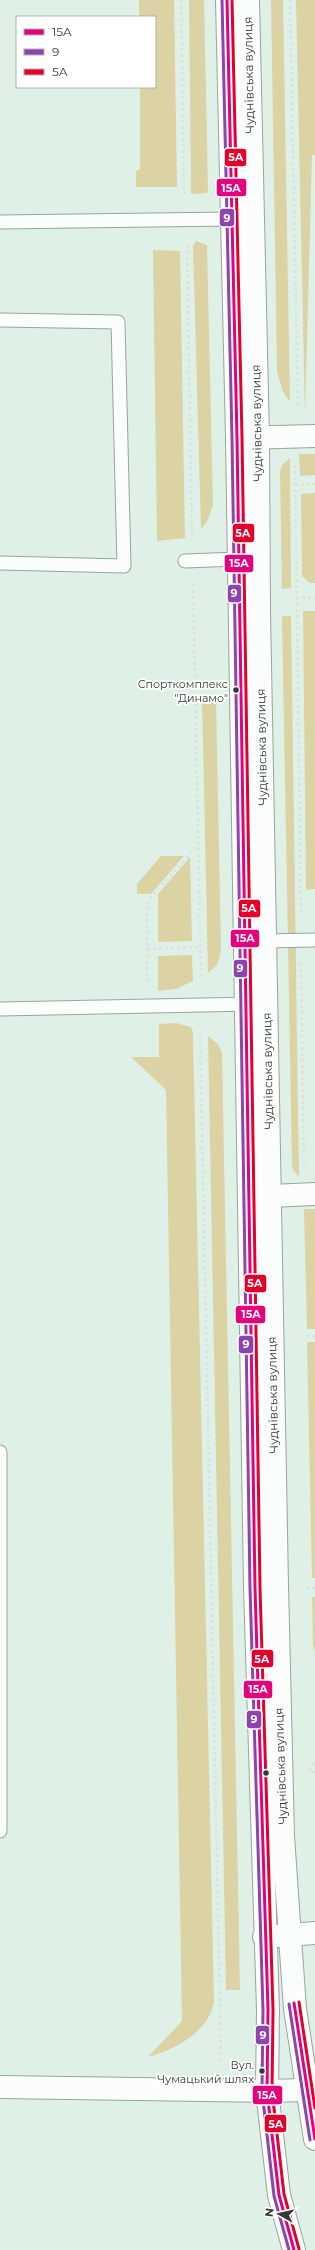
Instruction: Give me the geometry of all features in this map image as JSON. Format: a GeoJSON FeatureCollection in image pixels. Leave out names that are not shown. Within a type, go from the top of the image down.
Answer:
{"type":"FeatureCollection","features":[{"type":"Feature","properties":{"kind":"main road","name":"Чуднівська вулиця"},"geometry":{"type":"LineString","coordinates":[[227,0],[231,219],[247,438],[265,941],[256,1004],[248,1197],[264,1937],[268,2010],[268,2091],[279,2195],[294,2250]]}},
{"type":"Feature","properties":{"kind":"main road","name":"Чуднівська вулиця"},"geometry":{"type":"LineString","coordinates":[[248,0],[247,438],[238,559],[256,1004],[270,1196],[283,1828],[295,2009],[306,2090],[315,2139]]}},
{"type":"Feature","properties":{"kind":"main road"},"geometry":{"type":"LineString","coordinates":[[247,438],[315,436]]}},
{"type":"Feature","properties":{"kind":"main road"},"geometry":{"type":"LineString","coordinates":[[248,1197],[310,1194]]}},
{"type":"Feature","properties":{"kind":"main road"},"geometry":{"type":"LineString","coordinates":[[264,1937],[315,1933]]}},
{"type":"Feature","properties":{"kind":"main road"},"geometry":{"type":"LineString","coordinates":[[0,2087],[268,2091],[306,2090]]}},
{"type":"Feature","properties":{"kind":"lane"},"geometry":{"type":"LineString","coordinates":[[0,222],[231,219]]}},
{"type":"Feature","properties":{"kind":"lane"},"geometry":{"type":"LineString","coordinates":[[0,320],[118,322],[124,566],[0,563]]}},
{"type":"Feature","properties":{"kind":"lane"},"geometry":{"type":"LineString","coordinates":[[189,561],[238,559]]}},
{"type":"Feature","properties":{"kind":"lane"},"geometry":{"type":"LineString","coordinates":[[265,941],[315,940]]}},
{"type":"Feature","properties":{"kind":"lane"},"geometry":{"type":"LineString","coordinates":[[0,1008],[147,1007],[256,1004]]}},
{"type":"Feature","properties":{"kind":"lane"},"geometry":{"type":"LineString","coordinates":[[0,1452],[0,1831]]}},
{"type":"Feature","properties":{"kind":"path"},"geometry":{"type":"LineString","coordinates":[[182,0],[184,194]]}},
{"type":"Feature","properties":{"kind":"path"},"geometry":{"type":"LineString","coordinates":[[290,0],[298,410]]}},
{"type":"Feature","properties":{"kind":"path"},"geometry":{"type":"LineString","coordinates":[[187,245],[189,561],[201,977]]}},
{"type":"Feature","properties":{"kind":"path"},"geometry":{"type":"LineString","coordinates":[[295,463],[301,940],[310,1194]]}},
{"type":"Feature","properties":{"kind":"path"},"geometry":{"type":"LineString","coordinates":[[295,484],[315,484]]}},
{"type":"Feature","properties":{"kind":"path"},"geometry":{"type":"LineString","coordinates":[[296,598],[315,598]]}},
{"type":"Feature","properties":{"kind":"path"},"geometry":{"type":"LineString","coordinates":[[147,1007],[147,906],[152,896],[198,845]]}},
{"type":"Feature","properties":{"kind":"path"},"geometry":{"type":"LineString","coordinates":[[147,950],[200,947]]}},
{"type":"Feature","properties":{"kind":"path"},"geometry":{"type":"LineString","coordinates":[[200,1032],[221,2064]]}},
{"type":"Feature","properties":{"kind":"path"},"geometry":{"type":"LineString","coordinates":[[300,1336],[315,1336]]}},
{"type":"Feature","properties":{"kind":"path"},"geometry":{"type":"LineString","coordinates":[[305,1588],[315,1588]]}},
{"type":"Feature","properties":{"kind":"path"},"geometry":{"type":"LineString","coordinates":[[315,1763],[310,1770],[315,1772]]}},
{"type":"Feature","properties":{"kind":"shaded area"},"geometry":{"type":"Polygon","coordinates":[[[139,0],[174,0],[177,187],[136,187],[136,171],[140,169],[140,88],[156,88],[156,16],[139,16],[139,0]]]}},
{"type":"Feature","properties":{"kind":"shaded area"},"geometry":{"type":"Polygon","coordinates":[[[189,0],[204,0],[208,189],[207,193],[191,194],[189,0]]]}},
{"type":"Feature","properties":{"kind":"shaded area"},"geometry":{"type":"Polygon","coordinates":[[[271,0],[283,0],[290,402],[283,392],[277,371],[271,0]]]}},
{"type":"Feature","properties":{"kind":"shaded area"},"geometry":{"type":"Polygon","coordinates":[[[296,0],[315,0],[315,155],[312,155],[305,416],[296,0]]]}},
{"type":"Feature","properties":{"kind":"shaded area"},"geometry":{"type":"Polygon","coordinates":[[[196,241],[207,245],[213,505],[208,520],[201,529],[193,246],[196,241]]]}},
{"type":"Feature","properties":{"kind":"shaded area"},"geometry":{"type":"Polygon","coordinates":[[[153,250],[180,251],[185,538],[157,541],[153,250]]]}},
{"type":"Feature","properties":{"kind":"shaded area"},"geometry":{"type":"Polygon","coordinates":[[[299,454],[315,454],[315,475],[300,476],[299,454]]]}},
{"type":"Feature","properties":{"kind":"shaded area"},"geometry":{"type":"Polygon","coordinates":[[[290,458],[291,588],[282,589],[280,472],[283,464],[290,458]]]}},
{"type":"Feature","properties":{"kind":"shaded area"},"geometry":{"type":"Polygon","coordinates":[[[315,493],[315,583],[310,583],[302,576],[301,494],[315,493]]]}},
{"type":"Feature","properties":{"kind":"shaded area"},"geometry":{"type":"Polygon","coordinates":[[[303,611],[315,611],[315,889],[306,890],[303,611]]]}},
{"type":"Feature","properties":{"kind":"shaded area"},"geometry":{"type":"Polygon","coordinates":[[[282,616],[291,616],[299,1177],[293,1170],[292,1164],[282,616]]]}},
{"type":"Feature","properties":{"kind":"shaded area"},"geometry":{"type":"Polygon","coordinates":[[[216,698],[221,951],[217,965],[208,973],[202,699],[216,698]]]}},
{"type":"Feature","properties":{"kind":"shaded area"},"geometry":{"type":"Polygon","coordinates":[[[161,856],[184,856],[151,894],[137,894],[137,884],[161,856]]]}},
{"type":"Feature","properties":{"kind":"shaded area"},"geometry":{"type":"Polygon","coordinates":[[[190,857],[192,941],[158,942],[158,894],[190,857]]]}},
{"type":"Feature","properties":{"kind":"shaded area"},"geometry":{"type":"Polygon","coordinates":[[[192,955],[193,981],[176,989],[158,991],[158,956],[192,955]]]}},
{"type":"Feature","properties":{"kind":"shaded area"},"geometry":{"type":"Polygon","coordinates":[[[176,1023],[191,1027],[193,1032],[214,2001],[211,2012],[206,2021],[190,2038],[169,2050],[148,2057],[182,2021],[166,1090],[131,1057],[159,1057],[159,1024],[176,1023]]]}},
{"type":"Feature","properties":{"kind":"shaded area"},"geometry":{"type":"Polygon","coordinates":[[[208,1036],[218,1044],[222,1053],[240,1990],[226,1990],[208,1036]]]}},
{"type":"Feature","properties":{"kind":"shaded area"},"geometry":{"type":"Polygon","coordinates":[[[304,1209],[315,1209],[315,1329],[307,1329],[304,1209]]]}},
{"type":"Feature","properties":{"kind":"shaded area"},"geometry":{"type":"Polygon","coordinates":[[[307,1342],[315,1342],[315,1578],[312,1578],[307,1342]]]}},
{"type":"Feature","properties":{"kind":"shaded area"},"geometry":{"type":"Polygon","coordinates":[[[312,1597],[315,1597],[315,1653],[313,1645],[312,1597]]]}},
{"type":"Feature","properties":{"kind":"transit line","name":"9"},"geometry":{"type":"LineString","coordinates":[[222,0],[232,438],[250,1588],[263,2010],[262,2091],[274,2196],[289,2250]]}},
{"type":"Feature","properties":{"kind":"transit line","name":"15A"},"geometry":{"type":"LineString","coordinates":[[227,0],[237,438],[255,1588],[268,2010],[267,2091],[279,2195],[294,2250]]}},
{"type":"Feature","properties":{"kind":"transit line","name":"5А"},"geometry":{"type":"LineString","coordinates":[[232,0],[242,438],[260,1588],[273,2010],[272,2091],[284,2194],[299,2249]]}},
{"type":"Feature","properties":{"kind":"transit line","name":"5А"},"geometry":{"type":"LineString","coordinates":[[299,2002],[315,2108]]}},
{"type":"Feature","properties":{"kind":"transit line","name":"15A"},"geometry":{"type":"LineString","coordinates":[[294,2003],[315,2139]]}},
{"type":"Feature","properties":{"kind":"transit line","name":"9"},"geometry":{"type":"LineString","coordinates":[[289,2004],[310,2140]]}},
{"type":"Feature","properties":{"kind":"place","name":"Спорткомплекс \"Динамо\""},"geometry":{"type":"Point","coordinates":[236,690]}},
{"type":"Feature","properties":{"kind":"place","name":"Вул. Чумацький шлях"},"geometry":{"type":"Point","coordinates":[262,2071]}}]}
